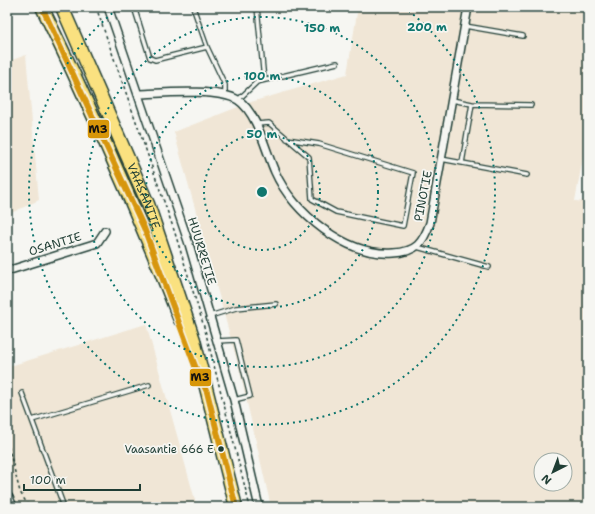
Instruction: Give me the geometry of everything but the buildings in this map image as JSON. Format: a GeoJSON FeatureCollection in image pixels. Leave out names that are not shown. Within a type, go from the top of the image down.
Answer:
{"type":"FeatureCollection","features":[{"type":"Feature","properties":{"kind":"highway","name":"VAASANTIE"},"geometry":{"type":"LineString","coordinates":[[42,7],[144,228],[195,366],[207,392]]}},
{"type":"Feature","properties":{"kind":"highway","name":"VAASANTIE"},"geometry":{"type":"LineString","coordinates":[[62,7],[148,204],[194,340],[236,507]]}},
{"type":"Feature","properties":{"kind":"main road"},"geometry":{"type":"LineString","coordinates":[[7,498],[11,507]]}},
{"type":"Feature","properties":{"kind":"street","name":"HUURRETIE"},"geometry":{"type":"LineString","coordinates":[[108,7],[139,94],[186,237],[210,316],[234,400],[259,507]]}},
{"type":"Feature","properties":{"kind":"street","name":"PINOTIE"},"geometry":{"type":"LineString","coordinates":[[417,247],[426,236],[430,223],[468,7]]}},
{"type":"Feature","properties":{"kind":"street"},"geometry":{"type":"LineString","coordinates":[[139,94],[206,93],[225,95],[238,100],[247,109],[256,124],[282,187],[302,212],[313,222],[344,241],[373,251],[390,254],[403,253],[417,247]]}},
{"type":"Feature","properties":{"kind":"street","name":"OSANTIE"},"geometry":{"type":"LineString","coordinates":[[7,271],[97,243],[105,231]]}},
{"type":"Feature","properties":{"kind":"lane"},"geometry":{"type":"LineString","coordinates":[[134,7],[150,58],[155,60],[207,47]]}},
{"type":"Feature","properties":{"kind":"lane"},"geometry":{"type":"LineString","coordinates":[[192,7],[207,47],[225,85],[225,95]]}},
{"type":"Feature","properties":{"kind":"lane"},"geometry":{"type":"LineString","coordinates":[[257,7],[264,80]]}},
{"type":"Feature","properties":{"kind":"lane"},"geometry":{"type":"LineString","coordinates":[[465,26],[523,36]]}},
{"type":"Feature","properties":{"kind":"lane"},"geometry":{"type":"LineString","coordinates":[[238,100],[257,82],[337,64]]}},
{"type":"Feature","properties":{"kind":"lane"},"geometry":{"type":"LineString","coordinates":[[452,100],[472,104],[531,105]]}},
{"type":"Feature","properties":{"kind":"lane"},"geometry":{"type":"LineString","coordinates":[[462,163],[472,104]]}},
{"type":"Feature","properties":{"kind":"lane"},"geometry":{"type":"LineString","coordinates":[[256,124],[269,123],[309,157],[312,199],[336,212],[403,226],[414,172],[319,144],[288,139]]}},
{"type":"Feature","properties":{"kind":"lane"},"geometry":{"type":"LineString","coordinates":[[441,159],[527,175]]}},
{"type":"Feature","properties":{"kind":"lane"},"geometry":{"type":"LineString","coordinates":[[417,247],[489,267]]}},
{"type":"Feature","properties":{"kind":"lane"},"geometry":{"type":"LineString","coordinates":[[210,316],[236,308],[276,304]]}},
{"type":"Feature","properties":{"kind":"lane"},"geometry":{"type":"LineString","coordinates":[[217,341],[236,340],[250,396],[234,400]]}},
{"type":"Feature","properties":{"kind":"lane"},"geometry":{"type":"LineString","coordinates":[[32,420],[149,385]]}},
{"type":"Feature","properties":{"kind":"lane"},"geometry":{"type":"LineString","coordinates":[[22,393],[64,507]]}},
{"type":"Feature","properties":{"kind":"path"},"geometry":{"type":"LineString","coordinates":[[96,7],[166,202],[205,330],[239,458],[250,507]]}},
{"type":"Feature","properties":{"kind":"path"},"geometry":{"type":"LineString","coordinates":[[7,441],[20,492],[29,507]]}},
{"type":"Feature","properties":{"kind":"shaded area"},"geometry":{"type":"Polygon","coordinates":[[[358,7],[588,7],[588,130],[575,201],[588,202],[588,507],[271,507],[240,372],[174,132],[251,102],[347,74],[358,7]]]}},
{"type":"Feature","properties":{"kind":"shaded area"},"geometry":{"type":"Polygon","coordinates":[[[26,55],[39,200],[7,215],[7,62],[26,55]]]}},
{"type":"Feature","properties":{"kind":"shaded area"},"geometry":{"type":"Polygon","coordinates":[[[146,324],[197,507],[7,507],[7,367],[146,324]]]}},
{"type":"Feature","properties":{"kind":"transit line","name":"M3"},"geometry":{"type":"LineString","coordinates":[[42,7],[144,228],[195,366],[207,392],[236,507]]}},
{"type":"Feature","properties":{"kind":"place","name":"Vaasantie 666 E"},"geometry":{"type":"Point","coordinates":[221,449]}}]}
